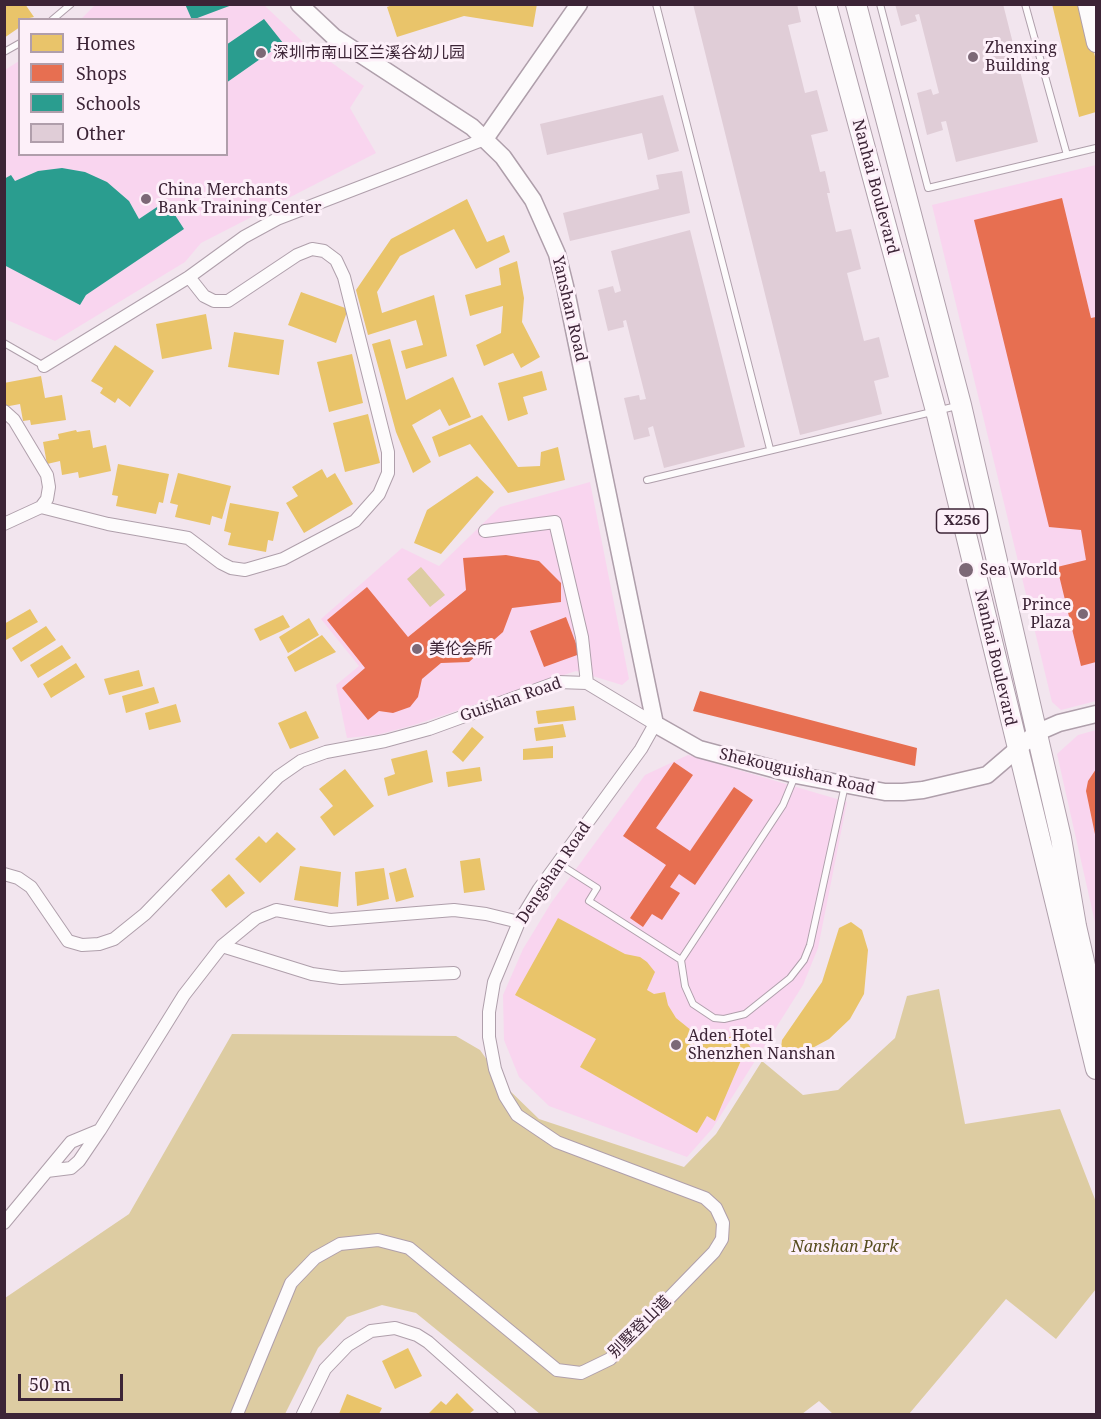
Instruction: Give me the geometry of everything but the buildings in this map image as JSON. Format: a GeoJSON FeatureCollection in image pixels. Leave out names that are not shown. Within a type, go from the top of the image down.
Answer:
{"type":"FeatureCollection","features":[{"type":"Feature","properties":{"kind":"main road","name":"Nanhai Boulevard"},"geometry":{"type":"LineString","coordinates":[[826,4],[936,411],[1017,751],[1093,1039],[1096,1069]]}},
{"type":"Feature","properties":{"kind":"main road","name":"Nanhai Boulevard"},"geometry":{"type":"LineString","coordinates":[[856,4],[961,405],[1062,838],[1076,926],[1096,1014]]}},
{"type":"Feature","properties":{"kind":"main road"},"geometry":{"type":"LineString","coordinates":[[1087,4],[1096,43]]}},
{"type":"Feature","properties":{"kind":"street"},"geometry":{"type":"LineString","coordinates":[[44,366],[189,277],[218,255],[277,219],[485,139],[579,4]]}},
{"type":"Feature","properties":{"kind":"street","name":"Yanshan Road"},"geometry":{"type":"LineString","coordinates":[[303,6],[334,37],[472,127],[503,157],[528,193],[556,254],[655,724]]}},
{"type":"Feature","properties":{"kind":"street"},"geometry":{"type":"LineString","coordinates":[[41,507],[108,524],[188,538],[222,563],[231,568],[245,570],[283,559],[356,521],[379,494],[388,473],[388,452],[344,277],[336,261],[324,251],[312,249],[297,255],[228,301],[214,302],[204,296],[189,277]]}},
{"type":"Feature","properties":{"kind":"street"},"geometry":{"type":"LineString","coordinates":[[4,411],[14,420],[47,475],[47,499],[41,507],[4,524]]}},
{"type":"Feature","properties":{"kind":"street"},"geometry":{"type":"LineString","coordinates":[[485,531],[555,522],[582,637],[587,683]]}},
{"type":"Feature","properties":{"kind":"street","name":"Guishan Road"},"geometry":{"type":"LineString","coordinates":[[4,874],[18,878],[31,886],[68,941],[82,945],[99,944],[114,939],[145,914],[278,777],[301,761],[326,752],[385,741],[429,729],[558,682],[587,683],[655,724]]}},
{"type":"Feature","properties":{"kind":"street"},"geometry":{"type":"LineString","coordinates":[[1036,733],[1059,723],[1096,714]]}},
{"type":"Feature","properties":{"kind":"street","name":"Shekouguishan Road"},"geometry":{"type":"LineString","coordinates":[[655,724],[699,749],[796,775],[885,792],[923,790],[987,775],[1036,733]]}},
{"type":"Feature","properties":{"kind":"street","name":"Dengshan Road"},"geometry":{"type":"LineString","coordinates":[[489,1037],[489,1012],[494,982],[519,922],[558,863],[641,749],[655,724]]}},
{"type":"Feature","properties":{"kind":"street"},"geometry":{"type":"LineString","coordinates":[[47,1171],[71,1168],[79,1161],[184,995],[222,946],[248,923],[276,910],[330,920],[454,910],[486,914],[519,922]]}},
{"type":"Feature","properties":{"kind":"street"},"geometry":{"type":"LineString","coordinates":[[222,946],[274,965],[341,978],[454,973]]}},
{"type":"Feature","properties":{"kind":"street","name":"别墅登山道"},"geometry":{"type":"LineString","coordinates":[[237,1414],[291,1283],[315,1258],[340,1244],[378,1239],[409,1248],[557,1370],[581,1373],[609,1359],[714,1252],[722,1239],[723,1223],[716,1208],[705,1198],[557,1142],[517,1115],[505,1096],[495,1069],[489,1037]]}},
{"type":"Feature","properties":{"kind":"street"},"geometry":{"type":"LineString","coordinates":[[4,1223],[71,1142],[100,1130]]}},
{"type":"Feature","properties":{"kind":"street"},"geometry":{"type":"LineString","coordinates":[[303,1414],[318,1382],[342,1351],[371,1332],[395,1328],[417,1335],[428,1342],[509,1414]]}},
{"type":"Feature","properties":{"kind":"lane"},"geometry":{"type":"LineString","coordinates":[[54,18],[71,4]]}},
{"type":"Feature","properties":{"kind":"lane"},"geometry":{"type":"LineString","coordinates":[[656,4],[770,449]]}},
{"type":"Feature","properties":{"kind":"lane"},"geometry":{"type":"LineString","coordinates":[[880,4],[928,188],[1096,148]]}},
{"type":"Feature","properties":{"kind":"lane"},"geometry":{"type":"LineString","coordinates":[[1025,4],[1067,155]]}},
{"type":"Feature","properties":{"kind":"lane"},"geometry":{"type":"LineString","coordinates":[[4,52],[18,44]]}},
{"type":"Feature","properties":{"kind":"lane"},"geometry":{"type":"LineString","coordinates":[[4,343],[44,366]]}},
{"type":"Feature","properties":{"kind":"lane"},"geometry":{"type":"LineString","coordinates":[[647,480],[961,405]]}},
{"type":"Feature","properties":{"kind":"lane"},"geometry":{"type":"LineString","coordinates":[[796,775],[783,805],[681,960],[685,986],[693,1004],[714,1018],[724,1019],[745,1014],[790,978],[804,960],[810,945],[845,784]]}},
{"type":"Feature","properties":{"kind":"lane"},"geometry":{"type":"LineString","coordinates":[[558,863],[597,888],[589,901],[681,960]]}},
{"type":"Feature","properties":{"kind":"shaded area","name":"China Merchants Bank Training Center"},"geometry":{"type":"Polygon","coordinates":[[[95,5],[264,5],[303,42],[364,86],[350,108],[376,153],[201,243],[185,262],[55,341],[5,319],[5,70],[18,62],[18,156],[228,156],[228,18],[82,18],[95,5]]]}},
{"type":"Feature","properties":{"kind":"shaded area"},"geometry":{"type":"Polygon","coordinates":[[[1096,165],[1096,701],[1061,710],[1052,702],[932,205],[1096,165]]]}},
{"type":"Feature","properties":{"kind":"shaded area"},"geometry":{"type":"Polygon","coordinates":[[[590,482],[629,679],[622,685],[576,671],[414,725],[377,735],[347,738],[336,685],[359,666],[321,619],[402,548],[439,566],[500,507],[590,482]]]}},
{"type":"Feature","properties":{"kind":"shaded area"},"geometry":{"type":"Polygon","coordinates":[[[1096,730],[1096,927],[1057,754],[1078,735],[1096,730]]]}},
{"type":"Feature","properties":{"kind":"shaded area"},"geometry":{"type":"Polygon","coordinates":[[[688,755],[847,802],[818,948],[803,985],[712,1129],[687,1157],[549,1106],[519,1077],[504,1040],[503,995],[523,949],[551,903],[645,775],[688,755]]]}},
{"type":"Feature","properties":{"kind":"green space"},"geometry":{"type":"Polygon","coordinates":[[[421,567],[445,595],[430,607],[407,579],[421,567]]]}},
{"type":"Feature","properties":{"kind":"green space","name":"Nanshan Park"},"geometry":{"type":"Polygon","coordinates":[[[939,989],[965,1124],[1060,1109],[1096,1202],[1096,1289],[1056,1339],[1006,1299],[909,1414],[833,1414],[819,1401],[802,1414],[540,1414],[416,1313],[382,1305],[347,1317],[318,1348],[285,1414],[5,1414],[5,1298],[129,1214],[232,1034],[456,1036],[480,1050],[507,1088],[539,1119],[684,1167],[716,1134],[762,1061],[803,1095],[838,1090],[895,1038],[907,996],[939,989]]]}},
{"type":"Feature","properties":{"kind":"place","name":"深圳市南山区兰溪谷幼儿园"},"geometry":{"type":"Point","coordinates":[261,53]}},
{"type":"Feature","properties":{"kind":"place","name":"Zhenxing Building"},"geometry":{"type":"Point","coordinates":[973,57]}},
{"type":"Feature","properties":{"kind":"place","name":"China Merchants Bank Training Center"},"geometry":{"type":"Point","coordinates":[146,199]}},
{"type":"Feature","properties":{"kind":"place","name":"Sea World"},"geometry":{"type":"Point","coordinates":[966,570]}},
{"type":"Feature","properties":{"kind":"place","name":"Prince Plaza"},"geometry":{"type":"Point","coordinates":[1083,614]}},
{"type":"Feature","properties":{"kind":"place","name":"美伦会所"},"geometry":{"type":"Point","coordinates":[417,649]}},
{"type":"Feature","properties":{"kind":"place","name":"Aden Hotel Shenzhen Nanshan"},"geometry":{"type":"Point","coordinates":[676,1045]}}]}
